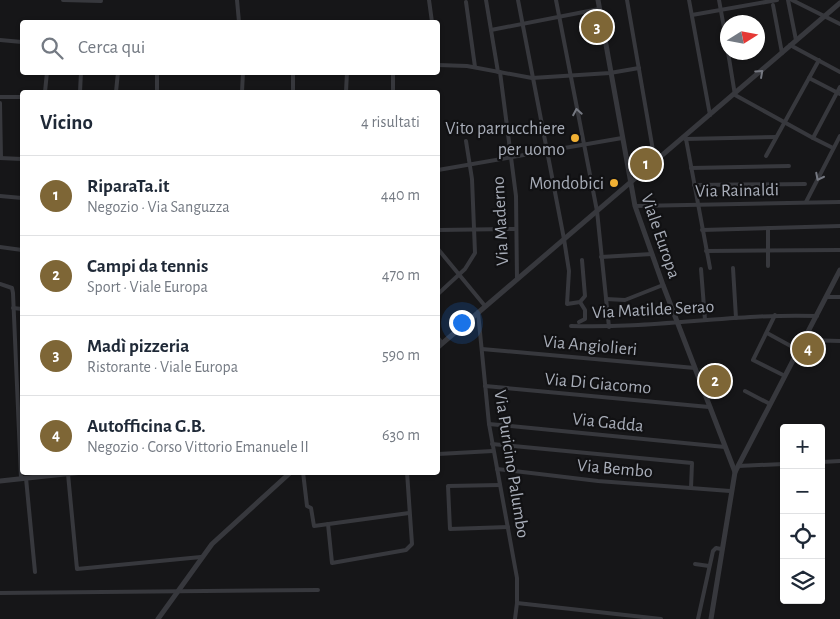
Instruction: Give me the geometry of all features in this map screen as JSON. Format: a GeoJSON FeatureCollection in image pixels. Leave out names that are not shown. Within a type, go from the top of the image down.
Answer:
{"type":"FeatureCollection","features":[{"type":"Feature","properties":{"kind":"street"},"geometry":{"type":"LineString","coordinates":[[64,0],[101,1]]}},
{"type":"Feature","properties":{"kind":"street"},"geometry":{"type":"LineString","coordinates":[[237,0],[239,20]]}},
{"type":"Feature","properties":{"kind":"street"},"geometry":{"type":"LineString","coordinates":[[429,0],[432,20]]}},
{"type":"Feature","properties":{"kind":"street","name":"Via Maderno"},"geometry":{"type":"LineString","coordinates":[[486,0],[499,72],[516,196],[517,279]]}},
{"type":"Feature","properties":{"kind":"street"},"geometry":{"type":"LineString","coordinates":[[518,0],[569,271],[567,304],[580,302],[585,296],[582,260]]}},
{"type":"Feature","properties":{"kind":"street"},"geometry":{"type":"LineString","coordinates":[[556,0],[596,211],[609,327]]}},
{"type":"Feature","properties":{"kind":"street","name":"Viale Europa"},"geometry":{"type":"LineString","coordinates":[[598,0],[635,206],[663,286],[735,472]]}},
{"type":"Feature","properties":{"kind":"street"},"geometry":{"type":"LineString","coordinates":[[627,0],[655,162]]}},
{"type":"Feature","properties":{"kind":"street"},"geometry":{"type":"LineString","coordinates":[[689,0],[710,115]]}},
{"type":"Feature","properties":{"kind":"street"},"geometry":{"type":"LineString","coordinates":[[719,0],[722,15]]}},
{"type":"Feature","properties":{"kind":"street"},"geometry":{"type":"LineString","coordinates":[[692,15],[777,0]]}},
{"type":"Feature","properties":{"kind":"street"},"geometry":{"type":"LineString","coordinates":[[790,0],[840,24]]}},
{"type":"Feature","properties":{"kind":"street"},"geometry":{"type":"LineString","coordinates":[[790,0],[796,40]]}},
{"type":"Feature","properties":{"kind":"street"},"geometry":{"type":"LineString","coordinates":[[466,2],[475,67]]}},
{"type":"Feature","properties":{"kind":"street"},"geometry":{"type":"LineString","coordinates":[[440,345],[596,211],[685,139],[710,115],[840,3]]}},
{"type":"Feature","properties":{"kind":"street"},"geometry":{"type":"LineString","coordinates":[[773,5],[782,53]]}},
{"type":"Feature","properties":{"kind":"street"},"geometry":{"type":"LineString","coordinates":[[491,30],[599,9]]}},
{"type":"Feature","properties":{"kind":"street"},"geometry":{"type":"LineString","coordinates":[[0,40],[20,42]]}},
{"type":"Feature","properties":{"kind":"street"},"geometry":{"type":"LineString","coordinates":[[790,45],[840,72]]}},
{"type":"Feature","properties":{"kind":"street"},"geometry":{"type":"LineString","coordinates":[[729,60],[735,95]]}},
{"type":"Feature","properties":{"kind":"street"},"geometry":{"type":"LineString","coordinates":[[766,156],[819,60]]}},
{"type":"Feature","properties":{"kind":"street"},"geometry":{"type":"LineString","coordinates":[[440,65],[475,67],[532,78],[610,73],[639,68]]}},
{"type":"Feature","properties":{"kind":"street"},"geometry":{"type":"LineString","coordinates":[[45,90],[47,75]]}},
{"type":"Feature","properties":{"kind":"street"},"geometry":{"type":"LineString","coordinates":[[80,90],[81,75]]}},
{"type":"Feature","properties":{"kind":"street"},"geometry":{"type":"LineString","coordinates":[[116,90],[118,75]]}},
{"type":"Feature","properties":{"kind":"street"},"geometry":{"type":"LineString","coordinates":[[157,75],[158,90]]}},
{"type":"Feature","properties":{"kind":"street"},"geometry":{"type":"LineString","coordinates":[[242,75],[242,90]]}},
{"type":"Feature","properties":{"kind":"street"},"geometry":{"type":"LineString","coordinates":[[293,75],[293,90]]}},
{"type":"Feature","properties":{"kind":"street"},"geometry":{"type":"LineString","coordinates":[[346,90],[347,75]]}},
{"type":"Feature","properties":{"kind":"street"},"geometry":{"type":"LineString","coordinates":[[393,75],[393,90]]}},
{"type":"Feature","properties":{"kind":"street"},"geometry":{"type":"LineString","coordinates":[[809,78],[839,93]]}},
{"type":"Feature","properties":{"kind":"street"},"geometry":{"type":"LineString","coordinates":[[813,138],[839,93],[840,87]]}},
{"type":"Feature","properties":{"kind":"street"},"geometry":{"type":"LineString","coordinates":[[735,95],[833,148]]}},
{"type":"Feature","properties":{"kind":"street"},"geometry":{"type":"LineString","coordinates":[[0,97],[20,98]]}},
{"type":"Feature","properties":{"kind":"street"},"geometry":{"type":"LineString","coordinates":[[0,103],[0,158],[20,160]]}},
{"type":"Feature","properties":{"kind":"street"},"geometry":{"type":"LineString","coordinates":[[806,202],[840,136]]}},
{"type":"Feature","properties":{"kind":"street"},"geometry":{"type":"LineString","coordinates":[[685,139],[776,137]]}},
{"type":"Feature","properties":{"kind":"street"},"geometry":{"type":"LineString","coordinates":[[440,170],[622,138]]}},
{"type":"Feature","properties":{"kind":"street"},"geometry":{"type":"LineString","coordinates":[[685,139],[710,268]]}},
{"type":"Feature","properties":{"kind":"street"},"geometry":{"type":"LineString","coordinates":[[440,292],[459,275],[474,253],[470,165],[466,141]]}},
{"type":"Feature","properties":{"kind":"street"},"geometry":{"type":"LineString","coordinates":[[691,168],[789,166]]}},
{"type":"Feature","properties":{"kind":"street"},"geometry":{"type":"LineString","coordinates":[[694,185],[805,184]]}},
{"type":"Feature","properties":{"kind":"street"},"geometry":{"type":"LineString","coordinates":[[0,196],[20,198]]}},
{"type":"Feature","properties":{"kind":"street","name":"Via Rainaldi"},"geometry":{"type":"LineString","coordinates":[[635,206],[840,202]]}},
{"type":"Feature","properties":{"kind":"street"},"geometry":{"type":"LineString","coordinates":[[702,230],[840,226]]}},
{"type":"Feature","properties":{"kind":"street"},"geometry":{"type":"LineString","coordinates":[[768,228],[768,266]]}},
{"type":"Feature","properties":{"kind":"street"},"geometry":{"type":"LineString","coordinates":[[440,230],[515,229]]}},
{"type":"Feature","properties":{"kind":"street"},"geometry":{"type":"LineString","coordinates":[[0,247],[20,250]]}},
{"type":"Feature","properties":{"kind":"street"},"geometry":{"type":"LineString","coordinates":[[706,251],[768,249],[840,250]]}},
{"type":"Feature","properties":{"kind":"street"},"geometry":{"type":"LineString","coordinates":[[440,251],[485,306]]}},
{"type":"Feature","properties":{"kind":"street"},"geometry":{"type":"LineString","coordinates":[[601,256],[652,254]]}},
{"type":"Feature","properties":{"kind":"street","name":"Via Matilde Serao"},"geometry":{"type":"LineString","coordinates":[[733,268],[736,318]]}},
{"type":"Feature","properties":{"kind":"street","name":"Via Matilde Serao"},"geometry":{"type":"LineString","coordinates":[[701,269],[705,320]]}},
{"type":"Feature","properties":{"kind":"street"},"geometry":{"type":"LineString","coordinates":[[711,619],[730,492],[735,472],[840,270]]}},
{"type":"Feature","properties":{"kind":"street"},"geometry":{"type":"LineString","coordinates":[[0,284],[12,288],[20,427]]}},
{"type":"Feature","properties":{"kind":"street"},"geometry":{"type":"LineString","coordinates":[[606,298],[625,300],[663,286]]}},
{"type":"Feature","properties":{"kind":"street"},"geometry":{"type":"LineString","coordinates":[[826,297],[840,297]]}},
{"type":"Feature","properties":{"kind":"street"},"geometry":{"type":"LineString","coordinates":[[579,322],[585,319],[585,310],[580,302]]}},
{"type":"Feature","properties":{"kind":"street"},"geometry":{"type":"LineString","coordinates":[[13,308],[20,309]]}},
{"type":"Feature","properties":{"kind":"street","name":"Via Puricino Palumbo"},"geometry":{"type":"LineString","coordinates":[[478,312],[489,424],[517,578],[515,619]]}},
{"type":"Feature","properties":{"kind":"street"},"geometry":{"type":"LineString","coordinates":[[750,365],[776,315]]}},
{"type":"Feature","properties":{"kind":"street","name":"Via Matilde Serao"},"geometry":{"type":"LineString","coordinates":[[571,326],[609,327],[776,315],[817,316]]}},
{"type":"Feature","properties":{"kind":"street"},"geometry":{"type":"LineString","coordinates":[[766,333],[798,350]]}},
{"type":"Feature","properties":{"kind":"street"},"geometry":{"type":"LineString","coordinates":[[804,340],[840,342]]}},
{"type":"Feature","properties":{"kind":"street","name":"Via Angiolieri"},"geometry":{"type":"LineString","coordinates":[[482,349],[695,368]]}},
{"type":"Feature","properties":{"kind":"street"},"geometry":{"type":"LineString","coordinates":[[753,360],[785,376]]}},
{"type":"Feature","properties":{"kind":"street","name":"Via Di Giacomo"},"geometry":{"type":"LineString","coordinates":[[485,386],[709,407]]}},
{"type":"Feature","properties":{"kind":"street"},"geometry":{"type":"LineString","coordinates":[[745,391],[770,404]]}},
{"type":"Feature","properties":{"kind":"street","name":"Via Gadda"},"geometry":{"type":"LineString","coordinates":[[489,424],[725,447]]}},
{"type":"Feature","properties":{"kind":"street"},"geometry":{"type":"LineString","coordinates":[[492,444],[692,463],[691,488]]}},
{"type":"Feature","properties":{"kind":"street"},"geometry":{"type":"LineString","coordinates":[[440,454],[493,451]]}},
{"type":"Feature","properties":{"kind":"street"},"geometry":{"type":"LineString","coordinates":[[728,456],[735,459],[742,458]]}},
{"type":"Feature","properties":{"kind":"street"},"geometry":{"type":"LineString","coordinates":[[825,462],[840,461]]}},
{"type":"Feature","properties":{"kind":"street"},"geometry":{"type":"LineString","coordinates":[[738,466],[780,464]]}},
{"type":"Feature","properties":{"kind":"street","name":"Via Bembo"},"geometry":{"type":"LineString","coordinates":[[497,469],[598,481],[730,492]]}},
{"type":"Feature","properties":{"kind":"street"},"geometry":{"type":"LineString","coordinates":[[23,475],[34,572]]}},
{"type":"Feature","properties":{"kind":"street"},"geometry":{"type":"LineString","coordinates":[[0,481],[43,475]]}},
{"type":"Feature","properties":{"kind":"street"},"geometry":{"type":"LineString","coordinates":[[68,475],[77,569],[201,557]]}},
{"type":"Feature","properties":{"kind":"street"},"geometry":{"type":"LineString","coordinates":[[158,619],[201,557],[232,525],[288,475]]}},
{"type":"Feature","properties":{"kind":"street"},"geometry":{"type":"LineString","coordinates":[[302,475],[307,506],[311,508],[314,526],[409,513]]}},
{"type":"Feature","properties":{"kind":"street"},"geometry":{"type":"LineString","coordinates":[[328,524],[332,563],[406,550],[412,544],[407,475]]}},
{"type":"Feature","properties":{"kind":"street"},"geometry":{"type":"LineString","coordinates":[[500,485],[448,486],[450,529],[508,527]]}},
{"type":"Feature","properties":{"kind":"street"},"geometry":{"type":"LineString","coordinates":[[698,619],[714,548],[721,549]]}},
{"type":"Feature","properties":{"kind":"street"},"geometry":{"type":"LineString","coordinates":[[695,564],[709,566]]}},
{"type":"Feature","properties":{"kind":"street"},"geometry":{"type":"LineString","coordinates":[[0,592],[318,590]]}},
{"type":"Feature","properties":{"kind":"street"},"geometry":{"type":"LineString","coordinates":[[517,603],[661,619]]}},
{"type":"Feature","properties":{"kind":"shaded area"},"geometry":{"type":"Polygon","coordinates":[[[699,368],[726,370],[725,389],[706,387],[699,368]]]}},
{"type":"Feature","properties":{"kind":"place","name":"Madì pizzeria"},"geometry":{"type":"Point","coordinates":[597,27]}},
{"type":"Feature","properties":{"kind":"place","name":"Vito parrucchiere per uomo"},"geometry":{"type":"Point","coordinates":[575,138]}},
{"type":"Feature","properties":{"kind":"place","name":"RiparaTa.it"},"geometry":{"type":"Point","coordinates":[646,164]}},
{"type":"Feature","properties":{"kind":"place","name":"Mondobici"},"geometry":{"type":"Point","coordinates":[614,183]}},
{"type":"Feature","properties":{"kind":"place","name":"Autofficina G.B."},"geometry":{"type":"Point","coordinates":[808,349]}},
{"type":"Feature","properties":{"kind":"place","name":"Campi da tennis"},"geometry":{"type":"Point","coordinates":[715,381]}}]}
